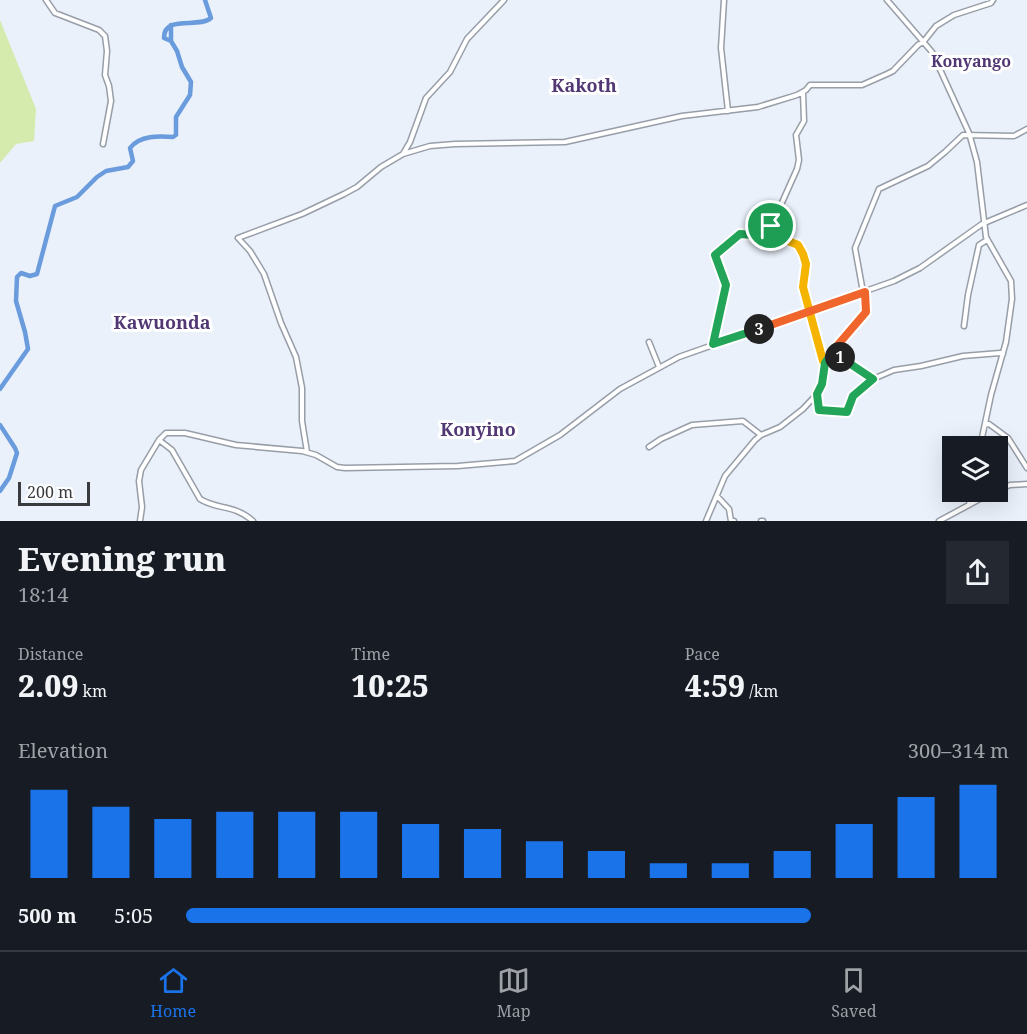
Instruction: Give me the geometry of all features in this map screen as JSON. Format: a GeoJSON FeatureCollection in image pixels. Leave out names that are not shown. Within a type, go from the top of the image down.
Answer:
{"type":"FeatureCollection","features":[{"type":"Feature","properties":{"kind":"street"},"geometry":{"type":"LineString","coordinates":[[45,0],[55,13],[99,30],[105,36],[107,51],[105,75],[111,101],[103,144]]}},
{"type":"Feature","properties":{"kind":"street"},"geometry":{"type":"LineString","coordinates":[[403,154],[410,142],[426,98],[450,72],[467,39],[504,0]]}},
{"type":"Feature","properties":{"kind":"street"},"geometry":{"type":"LineString","coordinates":[[724,0],[721,48],[728,111]]}},
{"type":"Feature","properties":{"kind":"street"},"geometry":{"type":"LineString","coordinates":[[887,0],[924,41],[939,66],[969,133],[977,162],[987,240],[1009,274],[1012,288],[1008,328],[982,436]]}},
{"type":"Feature","properties":{"kind":"street"},"geometry":{"type":"LineString","coordinates":[[307,452],[302,421],[301,379],[296,357],[264,274],[250,251],[238,238],[302,214],[351,191],[403,154],[430,146],[565,142],[682,116],[758,107],[803,92],[812,84],[866,83],[893,71],[936,26],[946,19],[991,3],[993,0]]}},
{"type":"Feature","properties":{"kind":"street"},"geometry":{"type":"LineString","coordinates":[[767,236],[797,169],[796,135],[804,121],[803,92]]}},
{"type":"Feature","properties":{"kind":"street"},"geometry":{"type":"LineString","coordinates":[[825,363],[845,335],[866,312],[855,248],[879,189],[928,166],[963,135],[969,133],[1014,136],[1027,129]]}},
{"type":"Feature","properties":{"kind":"street"},"geometry":{"type":"LineString","coordinates":[[140,521],[142,507],[140,476],[144,462],[166,434],[185,433],[236,445],[291,448],[307,452],[337,467],[345,468],[458,466],[511,462],[534,452],[560,435],[610,395],[679,357],[887,284],[920,268],[985,223],[1027,205]]}},
{"type":"Feature","properties":{"kind":"street"},"geometry":{"type":"LineString","coordinates":[[771,226],[781,238]]}},
{"type":"Feature","properties":{"kind":"street"},"geometry":{"type":"LineString","coordinates":[[706,521],[725,476],[761,435],[780,427],[803,409],[817,394],[822,384],[825,363],[803,287],[806,264],[798,245],[781,238],[740,234],[715,255],[726,285],[713,344]]}},
{"type":"Feature","properties":{"kind":"street"},"geometry":{"type":"LineString","coordinates":[[964,326],[979,245],[987,240]]}},
{"type":"Feature","properties":{"kind":"street"},"geometry":{"type":"LineString","coordinates":[[649,342],[659,367]]}},
{"type":"Feature","properties":{"kind":"street"},"geometry":{"type":"LineString","coordinates":[[833,352],[873,379]]}},
{"type":"Feature","properties":{"kind":"street"},"geometry":{"type":"LineString","coordinates":[[817,394],[819,410],[847,412],[853,396],[873,379],[894,370],[963,356],[1003,354]]}},
{"type":"Feature","properties":{"kind":"street"},"geometry":{"type":"LineString","coordinates":[[649,447],[692,425],[743,421],[761,435]]}},
{"type":"Feature","properties":{"kind":"street"},"geometry":{"type":"LineString","coordinates":[[985,425],[989,424],[1008,438],[1027,468]]}},
{"type":"Feature","properties":{"kind":"street"},"geometry":{"type":"LineString","coordinates":[[159,440],[172,450],[200,499],[235,509],[253,521]]}},
{"type":"Feature","properties":{"kind":"street"},"geometry":{"type":"LineString","coordinates":[[1008,486],[1027,484]]}},
{"type":"Feature","properties":{"kind":"street"},"geometry":{"type":"LineString","coordinates":[[717,496],[729,509],[731,521],[734,521]]}},
{"type":"Feature","properties":{"kind":"street"},"geometry":{"type":"LineString","coordinates":[[968,506],[969,502]]}},
{"type":"Feature","properties":{"kind":"street"},"geometry":{"type":"LineString","coordinates":[[939,521],[975,502]]}},
{"type":"Feature","properties":{"kind":"green space"},"geometry":{"type":"Polygon","coordinates":[[[0,20],[36,109],[34,141],[16,144],[0,163],[0,20]]]}},
{"type":"Feature","properties":{"kind":"waterway"},"geometry":{"type":"LineString","coordinates":[[0,389],[28,349],[16,301],[17,277],[21,273],[30,276],[37,274],[55,206],[77,197],[106,171],[128,167],[133,161],[130,148],[139,141],[150,137],[176,135],[176,117],[190,95],[191,82],[171,41],[164,38],[170,26],[206,21],[211,18],[205,0]]}},
{"type":"Feature","properties":{"kind":"waterway"},"geometry":{"type":"LineString","coordinates":[[171,25],[171,41]]}},
{"type":"Feature","properties":{"kind":"waterway"},"geometry":{"type":"LineString","coordinates":[[0,425],[17,453],[9,478],[0,491]]}},
{"type":"Feature","properties":{"kind":"district","name":"Konyango"},"geometry":{"type":"Point","coordinates":[971,61]}},
{"type":"Feature","properties":{"kind":"district","name":"Kakoth"},"geometry":{"type":"Point","coordinates":[584,85]}},
{"type":"Feature","properties":{"kind":"district","name":"Kawuonda"},"geometry":{"type":"Point","coordinates":[162,322]}},
{"type":"Feature","properties":{"kind":"district","name":"Konyino"},"geometry":{"type":"Point","coordinates":[478,429]}},
{"type":"Feature","properties":{"kind":"route"},"geometry":{"type":"LineString","coordinates":[[771,226],[767,236],[738,235],[715,255],[726,285],[713,344],[801,315],[809,312],[845,299],[865,292],[866,312],[845,335],[825,363],[822,384],[817,394],[819,410],[847,412],[853,396],[873,379],[833,352],[825,363],[823,361],[809,312],[803,287],[805,259],[798,245],[781,238],[771,226]]}}]}
